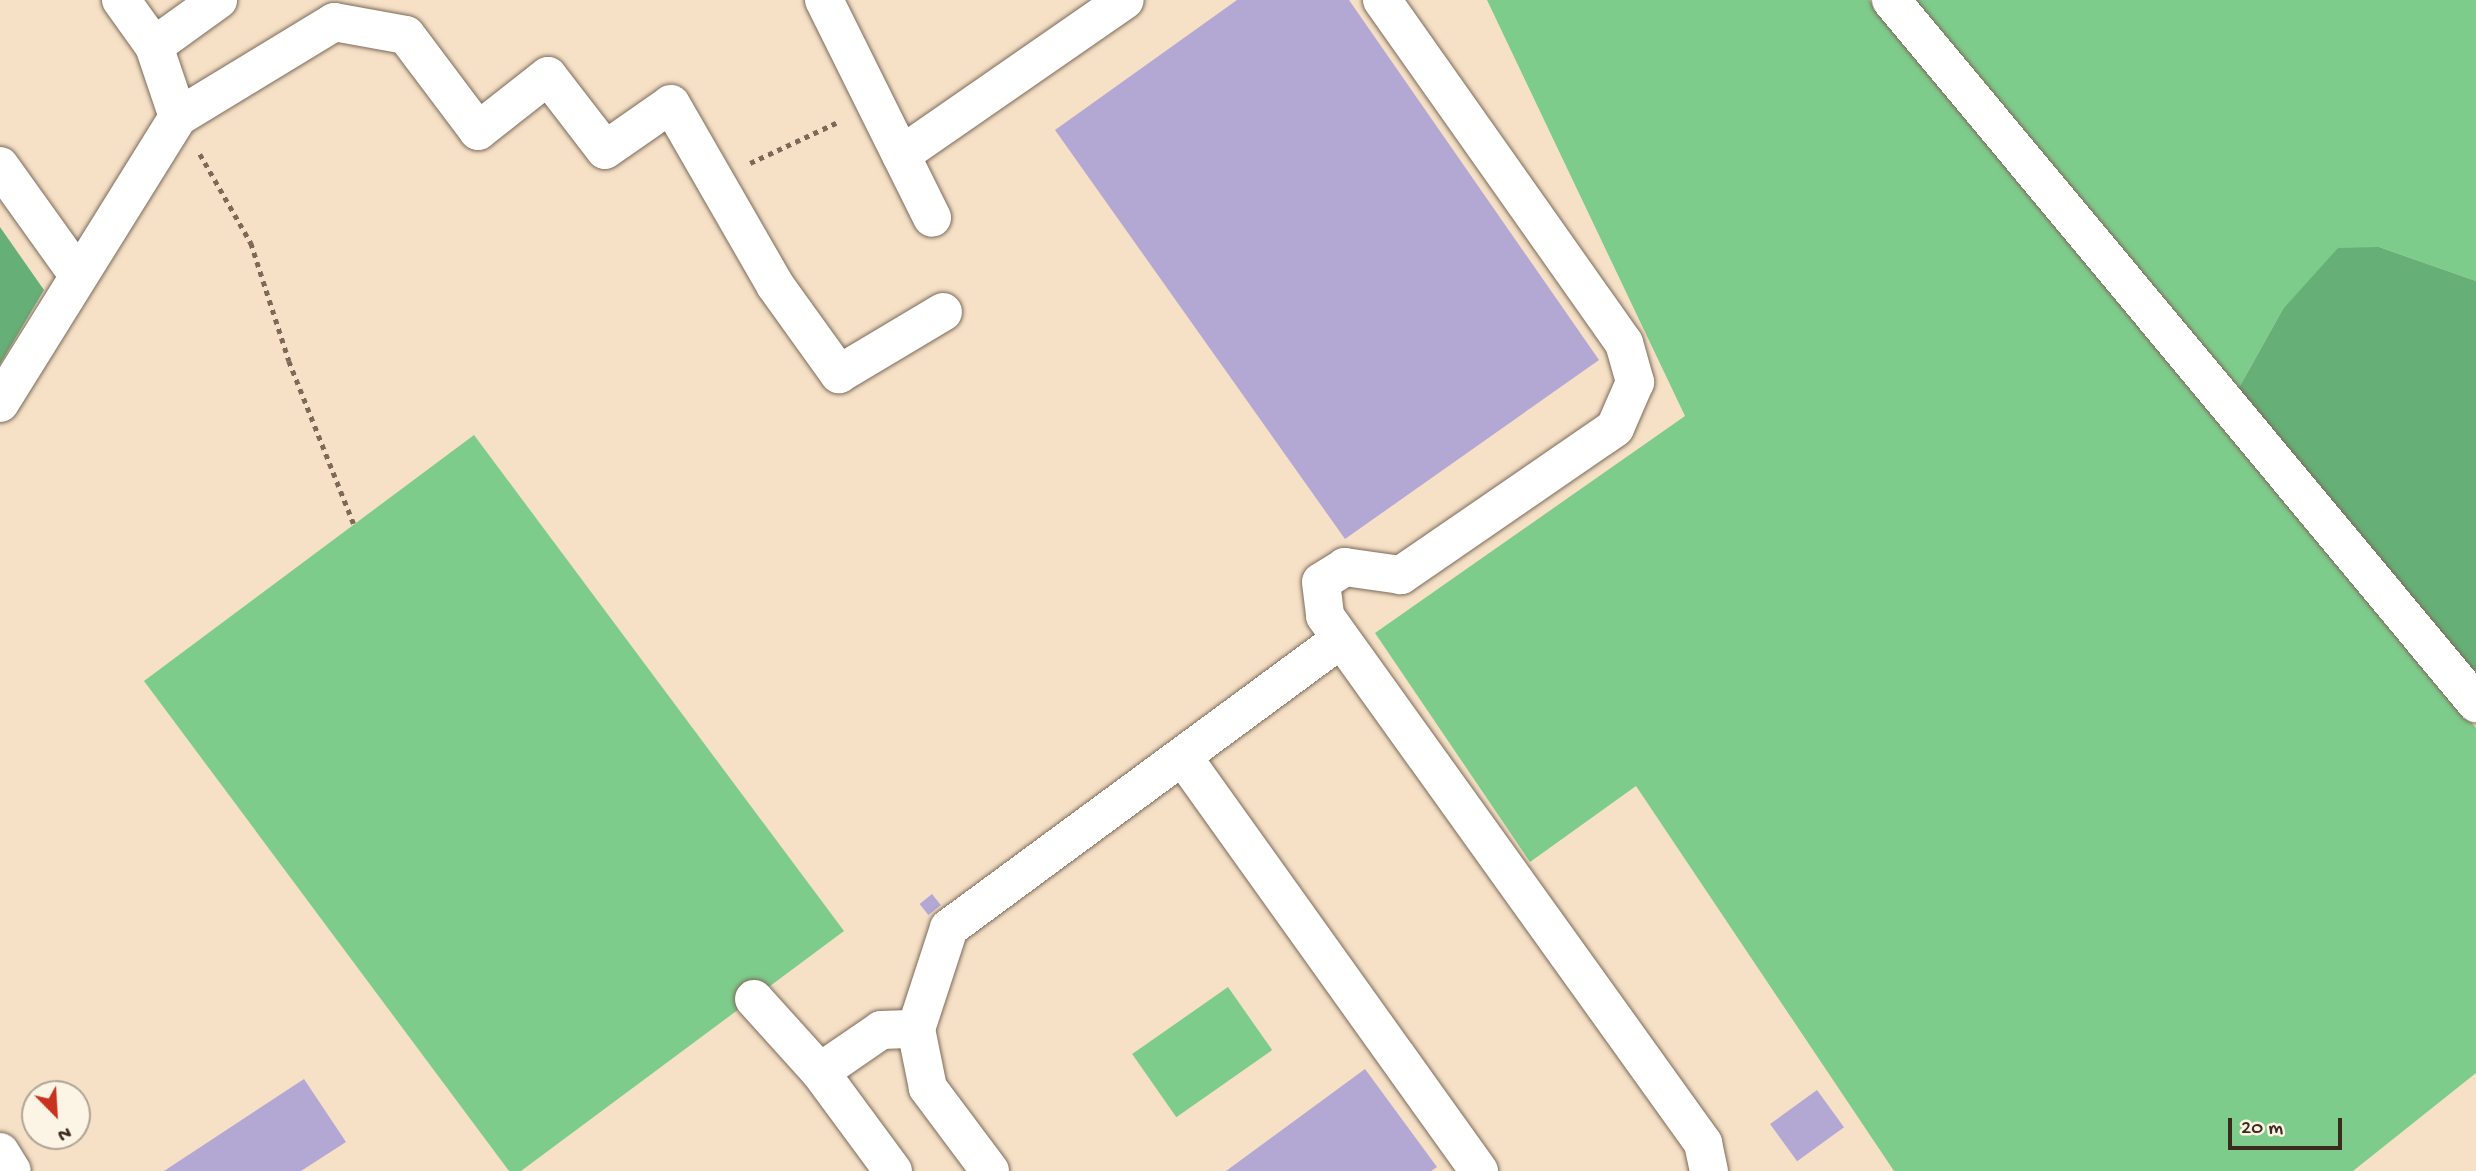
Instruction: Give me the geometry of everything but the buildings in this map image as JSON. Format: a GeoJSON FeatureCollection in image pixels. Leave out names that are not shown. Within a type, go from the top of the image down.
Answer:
{"type":"FeatureCollection","features":[{"type":"Feature","properties":{"kind":"lane"},"geometry":{"type":"LineString","coordinates":[[121,0],[154,46],[178,117]]}},
{"type":"Feature","properties":{"kind":"lane"},"geometry":{"type":"LineString","coordinates":[[154,46],[218,0]]}},
{"type":"Feature","properties":{"kind":"lane"},"geometry":{"type":"LineString","coordinates":[[824,0],[932,218]]}},
{"type":"Feature","properties":{"kind":"lane"},"geometry":{"type":"LineString","coordinates":[[901,155],[1125,0]]}},
{"type":"Feature","properties":{"kind":"lane"},"geometry":{"type":"LineString","coordinates":[[1382,0],[1624,343],[1635,382],[1615,428],[1401,575],[1345,568],[1321,582],[1325,616],[1703,1143],[1709,1171]]}},
{"type":"Feature","properties":{"kind":"lane"},"geometry":{"type":"LineString","coordinates":[[1891,0],[2476,703]]}},
{"type":"Feature","properties":{"kind":"lane"},"geometry":{"type":"LineString","coordinates":[[0,403],[178,117],[334,22],[405,35],[478,131],[548,76],[605,150],[671,104],[775,285],[839,374],[943,312]]}},
{"type":"Feature","properties":{"kind":"lane"},"geometry":{"type":"LineString","coordinates":[[0,166],[78,275]]}},
{"type":"Feature","properties":{"kind":"lane"},"geometry":{"type":"LineString","coordinates":[[990,1171],[928,1088],[916,1029],[949,928],[1341,639]]}},
{"type":"Feature","properties":{"kind":"lane"},"geometry":{"type":"LineString","coordinates":[[1183,757],[1479,1171]]}},
{"type":"Feature","properties":{"kind":"lane"},"geometry":{"type":"LineString","coordinates":[[754,999],[820,1072],[893,1171]]}},
{"type":"Feature","properties":{"kind":"lane"},"geometry":{"type":"LineString","coordinates":[[820,1072],[881,1030],[916,1029]]}},
{"type":"Feature","properties":{"kind":"lane"},"geometry":{"type":"LineString","coordinates":[[0,1152],[12,1171]]}},
{"type":"Feature","properties":{"kind":"path"},"geometry":{"type":"LineString","coordinates":[[714,180],[876,104]]}},
{"type":"Feature","properties":{"kind":"path"},"geometry":{"type":"LineString","coordinates":[[178,117],[251,243],[289,361],[354,524]]}},
{"type":"Feature","properties":{"kind":"green space"},"geometry":{"type":"Polygon","coordinates":[[[1487,0],[1869,0],[2476,728],[2476,1073],[2353,1171],[1894,1171],[1636,786],[1530,862],[1375,633],[1685,416],[1487,0]]]}},
{"type":"Feature","properties":{"kind":"green space"},"geometry":{"type":"Polygon","coordinates":[[[1912,0],[2476,0],[2476,281],[2379,247],[2283,309],[2236,393],[1912,0]]]}},
{"type":"Feature","properties":{"kind":"green space"},"geometry":{"type":"Polygon","coordinates":[[[0,227],[44,290],[0,364],[0,227]]]}},
{"type":"Feature","properties":{"kind":"green space"},"geometry":{"type":"Polygon","coordinates":[[[2379,247],[2476,281],[2476,686],[2236,393],[2283,309],[2338,248],[2379,247]]]}},
{"type":"Feature","properties":{"kind":"green space"},"geometry":{"type":"Polygon","coordinates":[[[474,435],[844,931],[521,1171],[509,1171],[144,681],[474,435]]]}},
{"type":"Feature","properties":{"kind":"green space"},"geometry":{"type":"Polygon","coordinates":[[[1228,987],[1272,1050],[1176,1117],[1132,1054],[1228,987]]]}}]}
